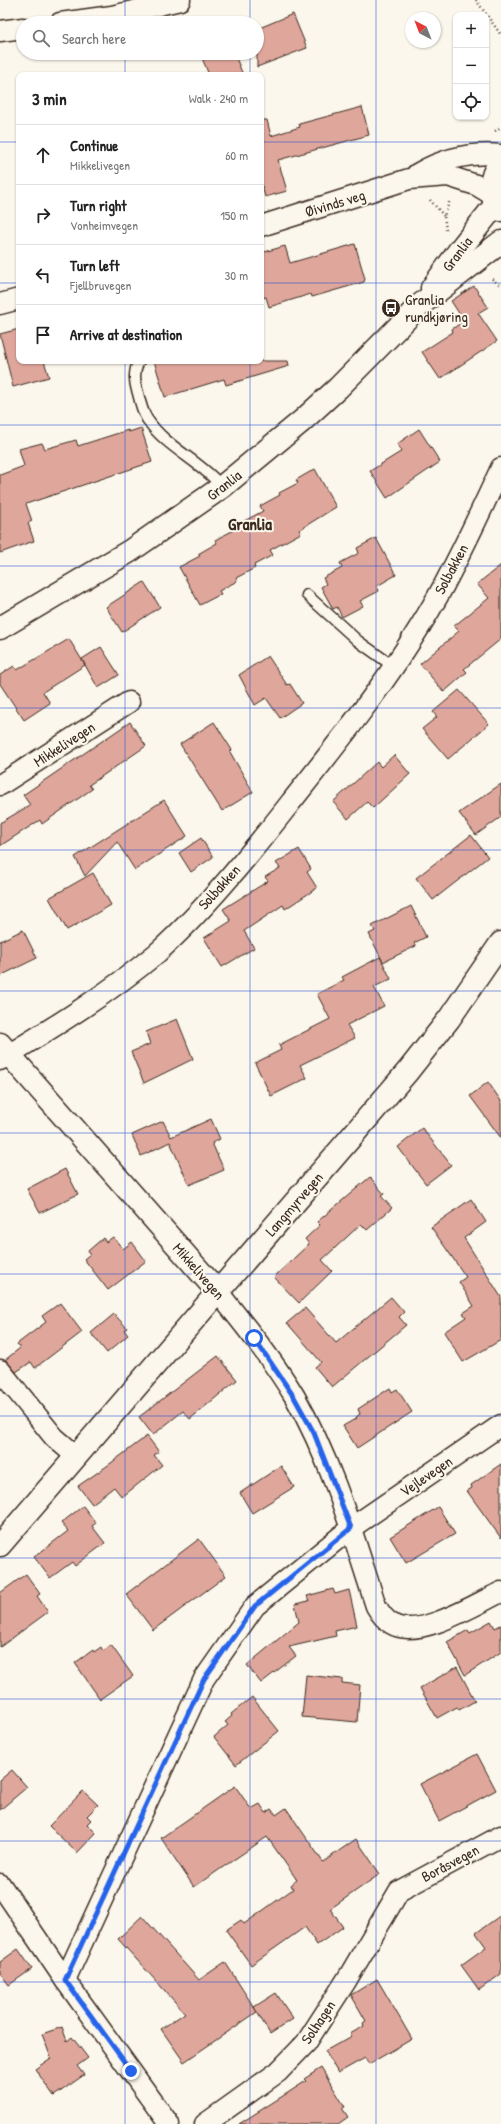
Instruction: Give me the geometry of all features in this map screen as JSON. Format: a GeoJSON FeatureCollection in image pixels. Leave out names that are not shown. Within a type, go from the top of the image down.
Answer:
{"type":"FeatureCollection","features":[{"type":"Feature","properties":{"kind":"street"},"geometry":{"type":"LineString","coordinates":[[112,16],[180,0]]}},
{"type":"Feature","properties":{"kind":"street"},"geometry":{"type":"LineString","coordinates":[[0,31],[16,29]]}},
{"type":"Feature","properties":{"kind":"street","name":"Øivinds veg"},"geometry":{"type":"LineString","coordinates":[[409,179],[426,169],[445,161],[471,153],[501,155]]}},
{"type":"Feature","properties":{"kind":"street"},"geometry":{"type":"LineString","coordinates":[[496,203],[491,183],[494,172],[501,162]]}},
{"type":"Feature","properties":{"kind":"street","name":"Øivinds veg"},"geometry":{"type":"LineString","coordinates":[[264,225],[409,179],[436,176],[460,178],[496,203]]}},
{"type":"Feature","properties":{"kind":"street","name":"Granlia"},"geometry":{"type":"LineString","coordinates":[[420,305],[460,248],[496,203]]}},
{"type":"Feature","properties":{"kind":"street","name":"Granlia"},"geometry":{"type":"LineString","coordinates":[[0,628],[130,551],[222,487],[302,421],[338,388],[420,305],[501,242]]}},
{"type":"Feature","properties":{"kind":"street"},"geometry":{"type":"LineString","coordinates":[[0,304],[16,300]]}},
{"type":"Feature","properties":{"kind":"street","name":"Solbakken"},"geometry":{"type":"LineString","coordinates":[[3,1053],[84,1008],[127,977],[158,951],[188,922],[267,832],[354,722],[393,666],[443,586],[501,468]]}},
{"type":"Feature","properties":{"kind":"street","name":"Mikkelivegen"},"geometry":{"type":"LineString","coordinates":[[0,785],[129,702]]}},
{"type":"Feature","properties":{"kind":"street","name":"Langmyrvegen"},"geometry":{"type":"LineString","coordinates":[[0,1545],[408,1071],[449,1019],[501,944]]}},
{"type":"Feature","properties":{"kind":"street","name":"Mikkelivegen"},"geometry":{"type":"LineString","coordinates":[[3,1053],[218,1292],[254,1338],[294,1397],[314,1433],[351,1528],[376,1606],[383,1617],[392,1624],[411,1629],[424,1626],[501,1592]]}},
{"type":"Feature","properties":{"kind":"street"},"geometry":{"type":"LineString","coordinates":[[0,1370],[54,1437],[76,1456]]}},
{"type":"Feature","properties":{"kind":"street","name":"Vejlevegen"},"geometry":{"type":"LineString","coordinates":[[65,1980],[204,1679],[255,1606],[351,1528],[501,1425]]}},
{"type":"Feature","properties":{"kind":"street","name":"Boråsvegen"},"geometry":{"type":"LineString","coordinates":[[399,1891],[501,1836]]}},
{"type":"Feature","properties":{"kind":"street"},"geometry":{"type":"LineString","coordinates":[[0,1884],[65,1980],[169,2124]]}},
{"type":"Feature","properties":{"kind":"street","name":"Solhagen"},"geometry":{"type":"LineString","coordinates":[[205,2124],[278,2072],[306,2043],[346,1981],[399,1891]]}},
{"type":"Feature","properties":{"kind":"lane"},"geometry":{"type":"LineString","coordinates":[[138,364],[134,382],[148,419],[169,442],[214,476],[222,487]]}},
{"type":"Feature","properties":{"kind":"lane"},"geometry":{"type":"LineString","coordinates":[[307,595],[358,641],[393,666]]}},
{"type":"Feature","properties":{"kind":"path"},"geometry":{"type":"LineString","coordinates":[[476,0],[501,35]]}},
{"type":"Feature","properties":{"kind":"path"},"geometry":{"type":"LineString","coordinates":[[447,234],[444,216],[452,197]]}},
{"type":"Feature","properties":{"kind":"path"},"geometry":{"type":"LineString","coordinates":[[488,276],[501,286]]}},
{"type":"Feature","properties":{"kind":"building"},"geometry":{"type":"Polygon","coordinates":[[[293,14],[307,48],[257,67],[257,60],[264,60],[264,26],[293,14]]]}},
{"type":"Feature","properties":{"kind":"building"},"geometry":{"type":"Polygon","coordinates":[[[203,60],[237,60],[242,72],[208,72],[203,60]]]}},
{"type":"Feature","properties":{"kind":"building"},"geometry":{"type":"Polygon","coordinates":[[[362,107],[369,135],[278,160],[287,191],[265,197],[264,120],[267,120],[271,136],[300,127],[299,124],[362,107]]]}},
{"type":"Feature","properties":{"kind":"building"},"geometry":{"type":"Polygon","coordinates":[[[355,244],[365,279],[364,282],[312,297],[311,294],[269,307],[266,297],[264,297],[264,252],[285,246],[290,263],[355,244]]]}},
{"type":"Feature","properties":{"kind":"building"},"geometry":{"type":"Polygon","coordinates":[[[474,286],[488,307],[478,313],[497,341],[440,379],[422,352],[453,332],[452,329],[464,321],[451,301],[474,286]]]}},
{"type":"Feature","properties":{"kind":"building"},"geometry":{"type":"Polygon","coordinates":[[[16,330],[16,364],[45,364],[49,377],[13,387],[0,334],[16,330]]]}},
{"type":"Feature","properties":{"kind":"building"},"geometry":{"type":"Polygon","coordinates":[[[264,361],[288,361],[289,366],[226,385],[224,379],[165,397],[155,364],[264,364],[264,361]]]}},
{"type":"Feature","properties":{"kind":"building"},"geometry":{"type":"Polygon","coordinates":[[[141,428],[152,462],[26,504],[32,521],[28,523],[34,541],[0,553],[0,475],[24,466],[19,449],[42,443],[45,449],[76,440],[78,446],[128,430],[129,432],[141,428]]]}},
{"type":"Feature","properties":{"kind":"building"},"geometry":{"type":"Polygon","coordinates":[[[419,429],[440,462],[387,498],[370,471],[402,451],[397,444],[419,429]]]}},
{"type":"Feature","properties":{"kind":"building"},"geometry":{"type":"Polygon","coordinates":[[[315,469],[336,507],[299,530],[301,533],[270,550],[273,555],[254,565],[255,568],[236,578],[237,581],[219,591],[221,594],[200,605],[179,567],[200,556],[198,554],[217,543],[215,540],[234,530],[233,527],[263,511],[260,506],[280,495],[279,493],[298,483],[296,480],[315,469]]]}},
{"type":"Feature","properties":{"kind":"building"},"geometry":{"type":"Polygon","coordinates":[[[376,538],[396,575],[377,586],[379,591],[360,601],[363,606],[342,617],[337,607],[333,609],[321,587],[326,584],[323,578],[342,568],[340,563],[359,553],[357,548],[376,538]]]}},
{"type":"Feature","properties":{"kind":"building"},"geometry":{"type":"Polygon","coordinates":[[[501,565],[501,639],[464,669],[467,672],[444,692],[420,664],[459,631],[454,626],[489,598],[477,584],[501,565]]]}},
{"type":"Feature","properties":{"kind":"building"},"geometry":{"type":"Polygon","coordinates":[[[144,582],[160,607],[122,632],[106,607],[144,582]]]}},
{"type":"Feature","properties":{"kind":"building"},"geometry":{"type":"Polygon","coordinates":[[[69,639],[85,665],[43,692],[50,703],[24,720],[0,684],[0,675],[14,666],[17,670],[69,639]]]}},
{"type":"Feature","properties":{"kind":"building"},"geometry":{"type":"Polygon","coordinates":[[[101,647],[119,675],[98,688],[82,659],[101,647]]]}},
{"type":"Feature","properties":{"kind":"building"},"geometry":{"type":"Polygon","coordinates":[[[268,656],[287,685],[290,684],[302,703],[280,718],[266,698],[255,705],[239,675],[268,656]]]}},
{"type":"Feature","properties":{"kind":"building"},"geometry":{"type":"Polygon","coordinates":[[[459,690],[489,724],[448,759],[422,729],[437,717],[433,712],[459,690]]]}},
{"type":"Feature","properties":{"kind":"building"},"geometry":{"type":"Polygon","coordinates":[[[130,722],[146,746],[89,785],[92,789],[42,824],[40,820],[0,846],[0,823],[30,805],[23,795],[130,722]]]}},
{"type":"Feature","properties":{"kind":"building"},"geometry":{"type":"Polygon","coordinates":[[[214,722],[232,750],[230,752],[253,792],[222,811],[180,744],[214,722]]]}},
{"type":"Feature","properties":{"kind":"building"},"geometry":{"type":"Polygon","coordinates":[[[394,755],[410,774],[373,808],[367,802],[348,819],[333,802],[377,762],[381,767],[394,755]]]}},
{"type":"Feature","properties":{"kind":"building"},"geometry":{"type":"Polygon","coordinates":[[[501,784],[501,817],[476,835],[459,813],[501,784]]]}},
{"type":"Feature","properties":{"kind":"building"},"geometry":{"type":"Polygon","coordinates":[[[164,800],[187,836],[135,870],[117,842],[85,876],[75,857],[164,800]]]}},
{"type":"Feature","properties":{"kind":"building"},"geometry":{"type":"Polygon","coordinates":[[[471,835],[488,857],[433,900],[416,878],[471,835]]]}},
{"type":"Feature","properties":{"kind":"building"},"geometry":{"type":"Polygon","coordinates":[[[201,838],[213,857],[191,872],[179,853],[201,838]]]}},
{"type":"Feature","properties":{"kind":"building"},"geometry":{"type":"Polygon","coordinates":[[[299,849],[311,869],[307,872],[317,888],[285,909],[283,905],[244,931],[254,948],[222,967],[204,938],[231,921],[223,909],[268,881],[265,877],[280,868],[276,863],[299,849]]]}},
{"type":"Feature","properties":{"kind":"building"},"geometry":{"type":"Polygon","coordinates":[[[93,873],[111,905],[67,930],[49,898],[93,873]]]}},
{"type":"Feature","properties":{"kind":"building"},"geometry":{"type":"Polygon","coordinates":[[[411,906],[426,937],[414,943],[416,946],[383,962],[369,934],[375,931],[372,926],[411,906]]]}},
{"type":"Feature","properties":{"kind":"building"},"geometry":{"type":"Polygon","coordinates":[[[23,930],[37,958],[0,976],[0,941],[23,930]]]}},
{"type":"Feature","properties":{"kind":"building"},"geometry":{"type":"Polygon","coordinates":[[[380,957],[391,979],[374,987],[384,1006],[347,1025],[355,1038],[300,1065],[307,1078],[271,1096],[255,1063],[281,1050],[279,1045],[330,1019],[317,994],[344,980],[342,977],[380,957]]]}},
{"type":"Feature","properties":{"kind":"building"},"geometry":{"type":"Polygon","coordinates":[[[177,1019],[193,1059],[144,1083],[131,1052],[150,1044],[146,1032],[177,1019]]]}},
{"type":"Feature","properties":{"kind":"building"},"geometry":{"type":"Polygon","coordinates":[[[488,1082],[501,1101],[501,1138],[470,1096],[488,1082]]]}},
{"type":"Feature","properties":{"kind":"building"},"geometry":{"type":"Polygon","coordinates":[[[211,1119],[220,1139],[212,1143],[224,1170],[189,1185],[170,1142],[141,1156],[132,1135],[163,1121],[171,1137],[211,1119]]]}},
{"type":"Feature","properties":{"kind":"building"},"geometry":{"type":"Polygon","coordinates":[[[422,1128],[451,1165],[426,1184],[398,1147],[422,1128]]]}},
{"type":"Feature","properties":{"kind":"building"},"geometry":{"type":"Polygon","coordinates":[[[65,1169],[78,1194],[40,1213],[27,1189],[65,1169]]]}},
{"type":"Feature","properties":{"kind":"building"},"geometry":{"type":"Polygon","coordinates":[[[370,1177],[384,1194],[381,1196],[392,1208],[367,1230],[361,1224],[322,1260],[332,1271],[299,1303],[274,1277],[309,1244],[305,1239],[320,1225],[317,1222],[370,1177]]]}},
{"type":"Feature","properties":{"kind":"building"},"geometry":{"type":"Polygon","coordinates":[[[471,1199],[486,1222],[464,1238],[501,1297],[501,1340],[463,1362],[444,1332],[466,1317],[463,1313],[474,1306],[459,1282],[466,1277],[431,1227],[471,1199]]]}},
{"type":"Feature","properties":{"kind":"building"},"geometry":{"type":"Polygon","coordinates":[[[113,1237],[123,1249],[132,1242],[146,1261],[108,1290],[84,1259],[90,1254],[88,1251],[103,1238],[106,1242],[113,1237]]]}},
{"type":"Feature","properties":{"kind":"building"},"geometry":{"type":"Polygon","coordinates":[[[391,1297],[404,1312],[399,1317],[406,1325],[332,1387],[315,1367],[321,1362],[287,1323],[305,1308],[336,1343],[391,1297]]]}},
{"type":"Feature","properties":{"kind":"building"},"geometry":{"type":"Polygon","coordinates":[[[60,1303],[82,1332],[35,1368],[31,1362],[16,1372],[5,1360],[20,1348],[17,1344],[46,1322],[42,1316],[60,1303]]]}},
{"type":"Feature","properties":{"kind":"building"},"geometry":{"type":"Polygon","coordinates":[[[114,1314],[127,1328],[124,1330],[128,1335],[107,1353],[91,1333],[114,1314]]]}},
{"type":"Feature","properties":{"kind":"building"},"geometry":{"type":"Polygon","coordinates":[[[218,1356],[237,1380],[190,1419],[183,1411],[153,1435],[139,1417],[218,1356]]]}},
{"type":"Feature","properties":{"kind":"building"},"geometry":{"type":"Polygon","coordinates":[[[390,1388],[392,1392],[397,1389],[412,1412],[357,1448],[343,1426],[357,1418],[356,1417],[360,1414],[358,1409],[390,1388]]]}},
{"type":"Feature","properties":{"kind":"building"},"geometry":{"type":"Polygon","coordinates":[[[147,1436],[159,1452],[154,1455],[162,1465],[122,1497],[114,1487],[92,1504],[78,1486],[147,1436]]]}},
{"type":"Feature","properties":{"kind":"building"},"geometry":{"type":"Polygon","coordinates":[[[501,1464],[501,1538],[467,1491],[472,1488],[471,1485],[501,1464]]]}},
{"type":"Feature","properties":{"kind":"building"},"geometry":{"type":"Polygon","coordinates":[[[281,1466],[294,1487],[252,1513],[240,1493],[281,1466]]]}},
{"type":"Feature","properties":{"kind":"building"},"geometry":{"type":"Polygon","coordinates":[[[83,1506],[96,1523],[92,1526],[105,1543],[75,1566],[72,1562],[50,1578],[34,1557],[68,1531],[61,1523],[83,1506]]]}},
{"type":"Feature","properties":{"kind":"building"},"geometry":{"type":"Polygon","coordinates":[[[438,1507],[455,1534],[406,1563],[390,1537],[438,1507]]]}},
{"type":"Feature","properties":{"kind":"building"},"geometry":{"type":"Polygon","coordinates":[[[199,1539],[226,1576],[153,1630],[126,1594],[199,1539]]]}},
{"type":"Feature","properties":{"kind":"building"},"geometry":{"type":"Polygon","coordinates":[[[26,1574],[40,1594],[37,1596],[48,1612],[0,1647],[0,1593],[26,1574]]]}},
{"type":"Feature","properties":{"kind":"building"},"geometry":{"type":"Polygon","coordinates":[[[333,1589],[335,1594],[349,1590],[357,1626],[335,1631],[336,1636],[289,1647],[296,1656],[261,1683],[247,1665],[299,1622],[295,1604],[309,1601],[307,1596],[333,1589]]]}},
{"type":"Feature","properties":{"kind":"building"},"geometry":{"type":"Polygon","coordinates":[[[491,1621],[495,1628],[501,1625],[501,1652],[465,1675],[447,1642],[468,1630],[470,1633],[491,1621]]]}},
{"type":"Feature","properties":{"kind":"building"},"geometry":{"type":"Polygon","coordinates":[[[111,1645],[133,1676],[100,1699],[75,1663],[93,1650],[94,1652],[101,1647],[103,1651],[111,1645]]]}},
{"type":"Feature","properties":{"kind":"building"},"geometry":{"type":"Polygon","coordinates":[[[457,1667],[475,1701],[459,1710],[457,1707],[437,1718],[420,1688],[457,1667]]]}},
{"type":"Feature","properties":{"kind":"building"},"geometry":{"type":"Polygon","coordinates":[[[306,1675],[342,1679],[342,1683],[360,1685],[357,1722],[302,1717],[306,1675]]]}},
{"type":"Feature","properties":{"kind":"building"},"geometry":{"type":"Polygon","coordinates":[[[252,1697],[279,1731],[236,1765],[214,1737],[228,1725],[225,1722],[232,1716],[231,1714],[252,1697]]]}},
{"type":"Feature","properties":{"kind":"building"},"geometry":{"type":"Polygon","coordinates":[[[477,1754],[496,1790],[439,1821],[420,1784],[477,1754]]]}},
{"type":"Feature","properties":{"kind":"building"},"geometry":{"type":"Polygon","coordinates":[[[12,1770],[27,1787],[0,1810],[0,1780],[12,1770]]]}},
{"type":"Feature","properties":{"kind":"building"},"geometry":{"type":"Polygon","coordinates":[[[235,1786],[251,1809],[260,1804],[266,1813],[272,1809],[276,1815],[286,1808],[323,1862],[356,1839],[380,1874],[330,1909],[343,1927],[317,1945],[305,1927],[251,1965],[226,1930],[241,1920],[244,1924],[293,1889],[291,1885],[297,1880],[267,1837],[194,1887],[161,1838],[235,1786]]]}},
{"type":"Feature","properties":{"kind":"building"},"geometry":{"type":"Polygon","coordinates":[[[83,1791],[98,1805],[87,1816],[91,1820],[87,1824],[96,1833],[77,1853],[49,1826],[83,1791]]]}},
{"type":"Feature","properties":{"kind":"building"},"geometry":{"type":"Polygon","coordinates":[[[501,1915],[501,1974],[479,1990],[461,1965],[486,1947],[476,1933],[501,1915]]]}},
{"type":"Feature","properties":{"kind":"building"},"geometry":{"type":"Polygon","coordinates":[[[142,1916],[199,1980],[225,1962],[257,2012],[184,2062],[161,2029],[185,2013],[118,1939],[142,1916]]]}},
{"type":"Feature","properties":{"kind":"building"},"geometry":{"type":"Polygon","coordinates":[[[18,1949],[32,1969],[9,1985],[0,1973],[0,1962],[18,1949]]]}},
{"type":"Feature","properties":{"kind":"building"},"geometry":{"type":"Polygon","coordinates":[[[377,1979],[412,2039],[369,2064],[365,2058],[338,2073],[325,2051],[352,2036],[350,2034],[364,2026],[363,2023],[366,2021],[351,1995],[377,1979]]]}},
{"type":"Feature","properties":{"kind":"building"},"geometry":{"type":"Polygon","coordinates":[[[276,1993],[293,2019],[270,2034],[254,2007],[276,1993]]]}},
{"type":"Feature","properties":{"kind":"building"},"geometry":{"type":"Polygon","coordinates":[[[62,2027],[67,2041],[72,2037],[88,2058],[77,2066],[84,2075],[54,2096],[35,2069],[51,2058],[42,2034],[62,2027]]]}},
{"type":"Feature","properties":{"kind":"building"},"geometry":{"type":"Polygon","coordinates":[[[321,2068],[345,2107],[342,2108],[348,2117],[338,2124],[239,2124],[306,2081],[304,2079],[321,2068]]]}},
{"type":"Feature","properties":{"kind":"place","name":"Granlia rundkjøring"},"geometry":{"type":"Point","coordinates":[391,308]}},
{"type":"Feature","properties":{"kind":"district","name":"Granlia"},"geometry":{"type":"Point","coordinates":[250,523]}},
{"type":"Feature","properties":{"kind":"route"},"geometry":{"type":"LineString","coordinates":[[131,2071],[65,1980],[204,1679],[255,1606],[351,1528],[331,1473],[314,1433],[294,1397],[254,1338]]}}]}
